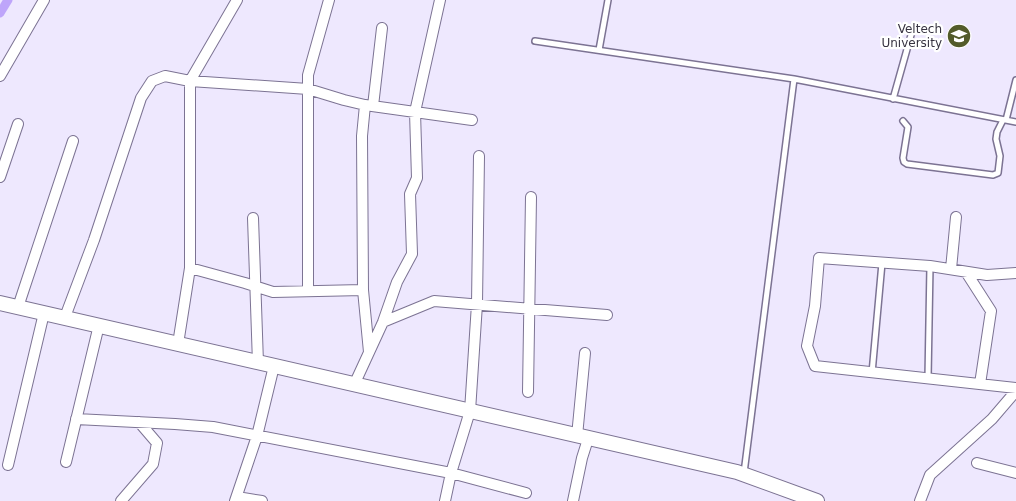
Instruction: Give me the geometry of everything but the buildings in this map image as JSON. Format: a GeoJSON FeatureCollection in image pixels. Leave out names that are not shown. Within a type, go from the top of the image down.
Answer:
{"type":"FeatureCollection","features":[{"type":"Feature","properties":{"kind":"street"},"geometry":{"type":"LineString","coordinates":[[0,76],[44,0]]}},
{"type":"Feature","properties":{"kind":"street"},"geometry":{"type":"LineString","coordinates":[[178,344],[190,268],[190,81],[236,0]]}},
{"type":"Feature","properties":{"kind":"street"},"geometry":{"type":"LineString","coordinates":[[308,292],[308,75],[329,0]]}},
{"type":"Feature","properties":{"kind":"street"},"geometry":{"type":"LineString","coordinates":[[354,385],[383,322],[397,282],[412,254],[410,194],[417,178],[415,112],[440,0]]}},
{"type":"Feature","properties":{"kind":"street"},"geometry":{"type":"LineString","coordinates":[[369,353],[363,290],[362,136],[382,28]]}},
{"type":"Feature","properties":{"kind":"street"},"geometry":{"type":"LineString","coordinates":[[65,318],[94,240],[141,98],[152,82],[165,76],[190,81],[308,89],[369,106],[472,120]]}},
{"type":"Feature","properties":{"kind":"street"},"geometry":{"type":"LineString","coordinates":[[0,177],[18,124]]}},
{"type":"Feature","properties":{"kind":"street"},"geometry":{"type":"LineString","coordinates":[[18,307],[73,141]]}},
{"type":"Feature","properties":{"kind":"street"},"geometry":{"type":"LineString","coordinates":[[445,501],[451,473],[470,412],[477,304],[479,156]]}},
{"type":"Feature","properties":{"kind":"street"},"geometry":{"type":"LineString","coordinates":[[528,392],[531,197]]}},
{"type":"Feature","properties":{"kind":"street"},"geometry":{"type":"LineString","coordinates":[[951,269],[956,217]]}},
{"type":"Feature","properties":{"kind":"street"},"geometry":{"type":"LineString","coordinates":[[253,218],[258,363]]}},
{"type":"Feature","properties":{"kind":"street"},"geometry":{"type":"LineString","coordinates":[[1016,273],[988,275],[930,266],[819,258],[815,306],[807,346],[815,366],[980,384],[1016,390]]}},
{"type":"Feature","properties":{"kind":"street"},"geometry":{"type":"LineString","coordinates":[[190,268],[273,292],[363,290]]}},
{"type":"Feature","properties":{"kind":"street"},"geometry":{"type":"LineString","coordinates":[[966,272],[991,311],[980,384]]}},
{"type":"Feature","properties":{"kind":"street"},"geometry":{"type":"LineString","coordinates":[[383,322],[434,301],[607,315]]}},
{"type":"Feature","properties":{"kind":"street"},"geometry":{"type":"LineString","coordinates":[[0,303],[744,475],[817,501]]}},
{"type":"Feature","properties":{"kind":"street"},"geometry":{"type":"LineString","coordinates":[[8,465],[44,313]]}},
{"type":"Feature","properties":{"kind":"street"},"geometry":{"type":"LineString","coordinates":[[66,462],[99,325]]}},
{"type":"Feature","properties":{"kind":"street"},"geometry":{"type":"LineString","coordinates":[[574,501],[582,458],[585,353]]}},
{"type":"Feature","properties":{"kind":"street"},"geometry":{"type":"LineString","coordinates":[[262,501],[236,499],[257,436],[274,366]]}},
{"type":"Feature","properties":{"kind":"street"},"geometry":{"type":"LineString","coordinates":[[920,501],[930,475],[992,419],[1016,390]]}},
{"type":"Feature","properties":{"kind":"street"},"geometry":{"type":"LineString","coordinates":[[76,419],[213,427],[451,473],[526,493]]}},
{"type":"Feature","properties":{"kind":"street"},"geometry":{"type":"LineString","coordinates":[[121,501],[153,464],[156,452],[157,442],[139,422]]}},
{"type":"Feature","properties":{"kind":"street"},"geometry":{"type":"LineString","coordinates":[[977,463],[1016,473]]}},
{"type":"Feature","properties":{"kind":"lane"},"geometry":{"type":"LineString","coordinates":[[599,50],[608,0]]}},
{"type":"Feature","properties":{"kind":"lane"},"geometry":{"type":"LineString","coordinates":[[892,99],[913,28]]}},
{"type":"Feature","properties":{"kind":"lane"},"geometry":{"type":"LineString","coordinates":[[535,41],[794,79],[1016,122]]}},
{"type":"Feature","properties":{"kind":"lane"},"geometry":{"type":"LineString","coordinates":[[744,475],[794,79]]}},
{"type":"Feature","properties":{"kind":"lane"},"geometry":{"type":"LineString","coordinates":[[903,121],[908,127],[903,158],[907,164],[988,176],[998,174],[1000,156],[996,139],[997,132],[1004,120],[1016,80]]}},
{"type":"Feature","properties":{"kind":"lane"},"geometry":{"type":"LineString","coordinates":[[872,372],[882,262]]}},
{"type":"Feature","properties":{"kind":"lane"},"geometry":{"type":"LineString","coordinates":[[928,379],[930,266]]}},
{"type":"Feature","properties":{"kind":"waterway"},"geometry":{"type":"LineString","coordinates":[[0,13],[8,0]]}},
{"type":"Feature","properties":{"kind":"place","name":"Veltech University"},"geometry":{"type":"Point","coordinates":[959,36]}}]}
